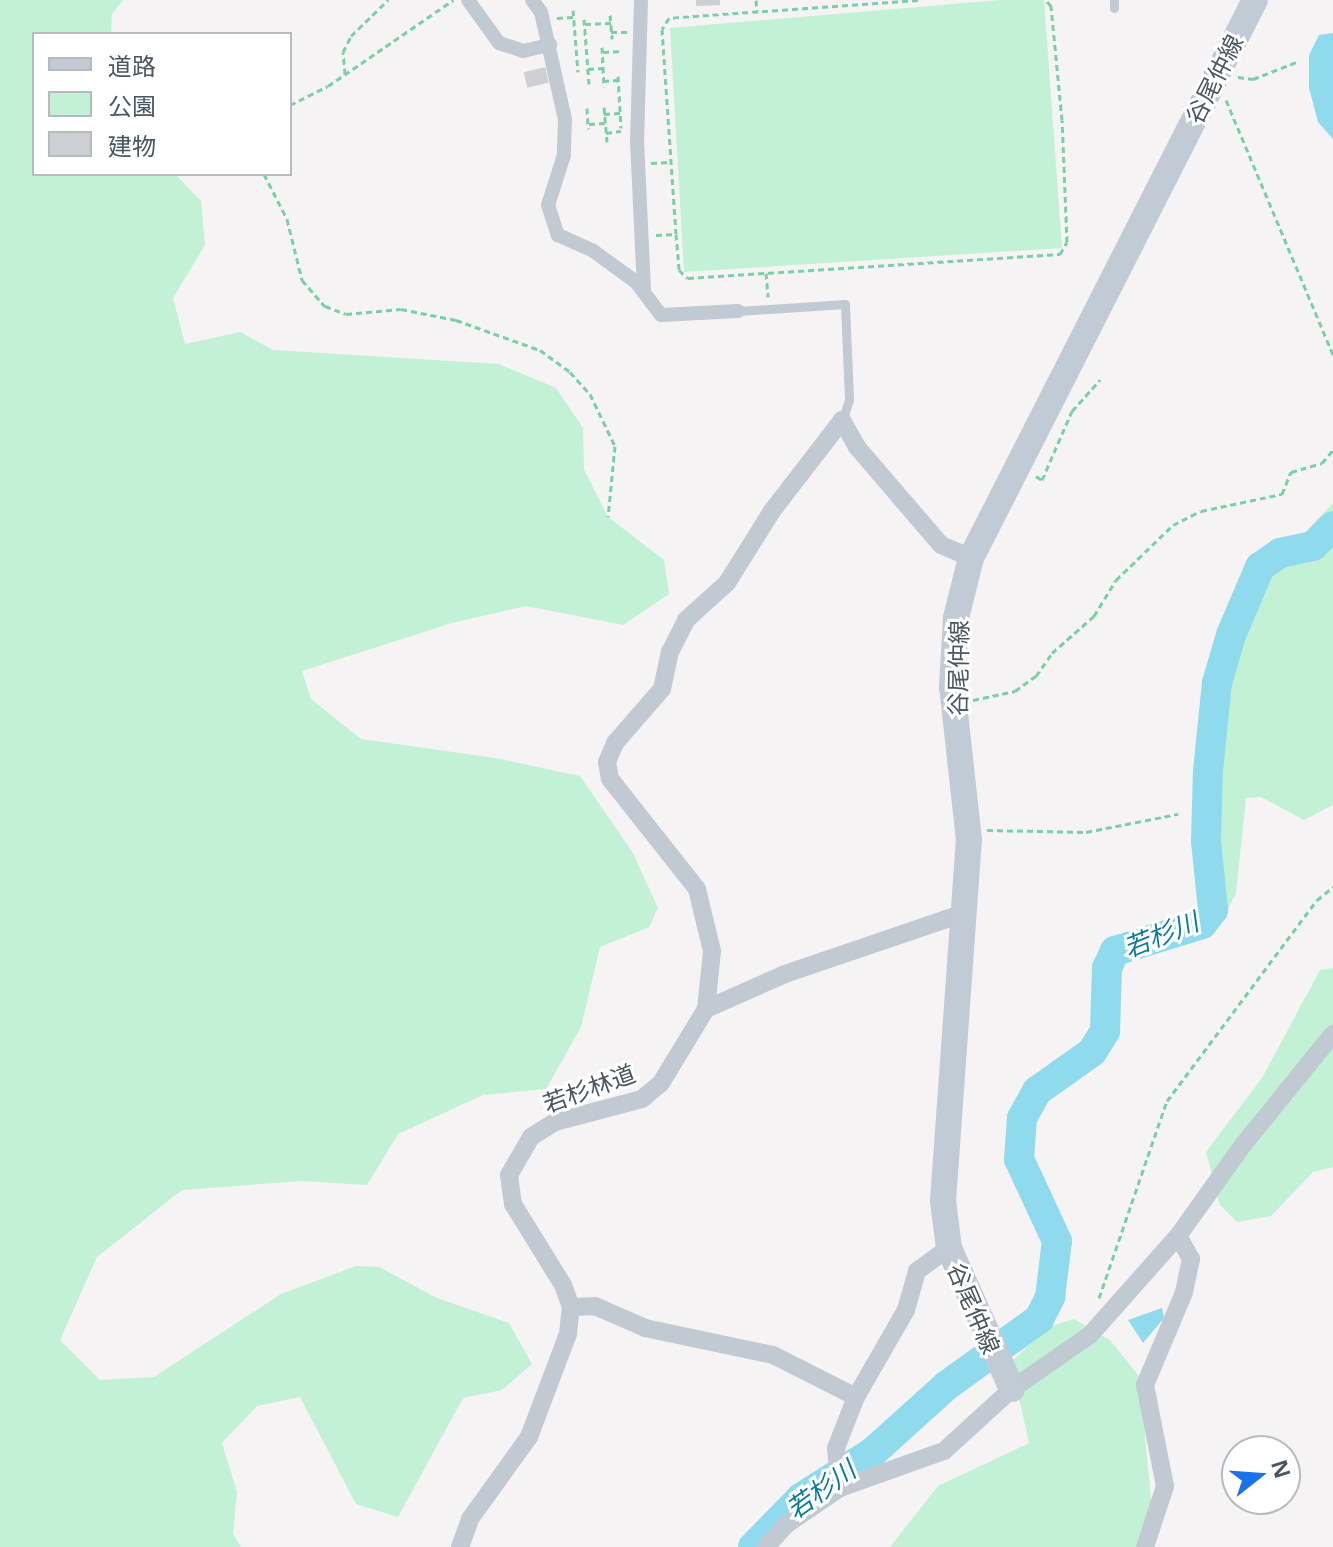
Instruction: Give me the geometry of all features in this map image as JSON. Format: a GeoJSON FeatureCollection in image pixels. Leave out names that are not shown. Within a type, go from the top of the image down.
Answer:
{"type":"FeatureCollection","features":[{"type":"Feature","properties":{"kind":"main road","name":"谷尾仲線"},"geometry":{"type":"LineString","coordinates":[[1007,1380],[979,1324],[949,1248],[943,1201],[967,912],[968,828],[954,703],[956,618],[971,558],[1255,0]]}},
{"type":"Feature","properties":{"kind":"street"},"geometry":{"type":"LineString","coordinates":[[468,0],[499,43],[523,51],[550,45]]}},
{"type":"Feature","properties":{"kind":"street"},"geometry":{"type":"LineString","coordinates":[[532,0],[550,45],[565,119],[564,155],[548,205],[550,220],[558,235],[592,250],[644,294],[661,315],[738,311]]}},
{"type":"Feature","properties":{"kind":"street"},"geometry":{"type":"LineString","coordinates":[[641,0],[637,105],[644,294]]}},
{"type":"Feature","properties":{"kind":"street"},"geometry":{"type":"LineString","coordinates":[[967,912],[785,974],[706,1009],[712,951],[697,889],[610,779],[607,762],[615,743],[662,689],[670,652],[686,620],[727,583],[772,511],[842,420],[857,447],[941,545],[971,558]]}},
{"type":"Feature","properties":{"kind":"street","name":"若杉林道"},"geometry":{"type":"LineString","coordinates":[[571,1307],[563,1285],[519,1218],[509,1175],[513,1166],[531,1137],[555,1122],[642,1099],[673,1066],[706,1009]]}},
{"type":"Feature","properties":{"kind":"street"},"geometry":{"type":"LineString","coordinates":[[766,1547],[787,1524],[840,1486],[931,1459],[1007,1380],[1095,1329],[1178,1236],[1243,1145],[1333,1034]]}},
{"type":"Feature","properties":{"kind":"street"},"geometry":{"type":"LineString","coordinates":[[1145,1547],[1165,1486],[1145,1385],[1189,1270],[1191,1259],[1178,1236]]}},
{"type":"Feature","properties":{"kind":"street"},"geometry":{"type":"LineString","coordinates":[[840,1486],[835,1463],[856,1397],[906,1310],[917,1271],[949,1248]]}},
{"type":"Feature","properties":{"kind":"street"},"geometry":{"type":"LineString","coordinates":[[460,1547],[470,1519],[529,1437],[568,1334],[571,1307],[595,1306],[645,1328],[773,1355],[856,1397]]}},
{"type":"Feature","properties":{"kind":"lane"},"geometry":{"type":"LineString","coordinates":[[738,311],[845,304],[843,347],[849,400],[842,420]]}},
{"type":"Feature","properties":{"kind":"path"},"geometry":{"type":"LineString","coordinates":[[345,74],[343,52],[351,36],[388,0]]}},
{"type":"Feature","properties":{"kind":"path"},"geometry":{"type":"LineString","coordinates":[[292,104],[345,74],[453,0]]}},
{"type":"Feature","properties":{"kind":"path"},"geometry":{"type":"LineString","coordinates":[[756,0],[757,11]]}},
{"type":"Feature","properties":{"kind":"path"},"geometry":{"type":"LineString","coordinates":[[918,0],[669,18],[662,29],[676,234],[679,270],[688,278],[1060,254],[1067,242],[1062,120],[1051,6],[1046,0]]}},
{"type":"Feature","properties":{"kind":"path"},"geometry":{"type":"LineString","coordinates":[[573,10],[578,72]]}},
{"type":"Feature","properties":{"kind":"path"},"geometry":{"type":"LineString","coordinates":[[610,15],[612,39]]}},
{"type":"Feature","properties":{"kind":"path"},"geometry":{"type":"LineString","coordinates":[[589,84],[584,21],[611,23]]}},
{"type":"Feature","properties":{"kind":"path"},"geometry":{"type":"LineString","coordinates":[[611,32],[627,32]]}},
{"type":"Feature","properties":{"kind":"path"},"geometry":{"type":"LineString","coordinates":[[576,46],[586,46]]}},
{"type":"Feature","properties":{"kind":"path"},"geometry":{"type":"LineString","coordinates":[[604,87],[602,49],[627,51]]}},
{"type":"Feature","properties":{"kind":"path"},"geometry":{"type":"LineString","coordinates":[[1299,61],[1253,79],[1215,78],[1333,355]]}},
{"type":"Feature","properties":{"kind":"path"},"geometry":{"type":"LineString","coordinates":[[588,69],[603,68]]}},
{"type":"Feature","properties":{"kind":"path"},"geometry":{"type":"LineString","coordinates":[[603,81],[618,78],[621,142]]}},
{"type":"Feature","properties":{"kind":"path"},"geometry":{"type":"LineString","coordinates":[[604,107],[607,142]]}},
{"type":"Feature","properties":{"kind":"path"},"geometry":{"type":"LineString","coordinates":[[587,108],[588,127],[605,123]]}},
{"type":"Feature","properties":{"kind":"path"},"geometry":{"type":"LineString","coordinates":[[604,114],[620,113]]}},
{"type":"Feature","properties":{"kind":"path"},"geometry":{"type":"LineString","coordinates":[[578,116],[587,115]]}},
{"type":"Feature","properties":{"kind":"path"},"geometry":{"type":"LineString","coordinates":[[606,133],[621,131]]}},
{"type":"Feature","properties":{"kind":"path"},"geometry":{"type":"LineString","coordinates":[[265,176],[287,219],[302,280],[325,306],[346,314],[401,309],[456,320],[540,350],[570,372],[590,394],[615,446],[608,517]]}},
{"type":"Feature","properties":{"kind":"path"},"geometry":{"type":"LineString","coordinates":[[641,236],[676,234]]}},
{"type":"Feature","properties":{"kind":"path"},"geometry":{"type":"LineString","coordinates":[[766,273],[769,309]]}},
{"type":"Feature","properties":{"kind":"path"},"geometry":{"type":"LineString","coordinates":[[1018,466],[1042,480],[1072,411],[1100,380]]}},
{"type":"Feature","properties":{"kind":"path"},"geometry":{"type":"LineString","coordinates":[[954,703],[1001,695],[1036,676],[1052,653],[1094,616],[1116,580],[1173,525],[1201,511],[1282,494],[1295,468],[1322,463],[1333,450]]}},
{"type":"Feature","properties":{"kind":"path"},"geometry":{"type":"LineString","coordinates":[[968,828],[1086,832],[1178,814]]}},
{"type":"Feature","properties":{"kind":"path"},"geometry":{"type":"LineString","coordinates":[[1095,1329],[1095,1311],[1167,1101],[1317,900],[1333,887]]}},
{"type":"Feature","properties":{"kind":"green space"},"geometry":{"type":"Polygon","coordinates":[[[0,0],[123,0],[112,14],[111,32],[32,32],[32,176],[177,176],[201,201],[205,245],[173,298],[185,344],[240,332],[273,350],[499,364],[556,388],[583,428],[584,469],[608,517],[664,560],[669,594],[623,625],[526,606],[452,623],[302,671],[311,699],[361,739],[495,758],[580,776],[633,853],[658,908],[649,927],[600,947],[581,1027],[546,1089],[483,1095],[398,1134],[367,1185],[302,1181],[182,1190],[97,1257],[60,1340],[100,1380],[154,1377],[281,1294],[356,1266],[379,1267],[437,1298],[509,1323],[532,1364],[502,1390],[463,1398],[398,1517],[356,1504],[300,1397],[257,1406],[222,1443],[237,1492],[233,1534],[241,1547],[0,1547],[0,0]]]}},
{"type":"Feature","properties":{"kind":"green space"},"geometry":{"type":"Polygon","coordinates":[[[1001,0],[1044,0],[1062,248],[684,272],[670,28],[1001,0]]]}},
{"type":"Feature","properties":{"kind":"green space"},"geometry":{"type":"Polygon","coordinates":[[[1333,503],[1333,805],[1304,820],[1261,797],[1246,798],[1236,893],[1227,911],[1197,860],[1207,686],[1275,542],[1305,533],[1333,503]]]}},
{"type":"Feature","properties":{"kind":"green space"},"geometry":{"type":"Polygon","coordinates":[[[1333,968],[1333,1167],[1313,1172],[1271,1216],[1237,1222],[1220,1205],[1206,1152],[1262,1078],[1320,970],[1333,968]]]}},
{"type":"Feature","properties":{"kind":"green space"},"geometry":{"type":"Polygon","coordinates":[[[1074,1319],[1110,1340],[1139,1376],[1152,1509],[1142,1547],[890,1547],[938,1486],[1029,1443],[1011,1362],[1048,1327],[1074,1319]]]}},
{"type":"Feature","properties":{"kind":"water"},"geometry":{"type":"Polygon","coordinates":[[[1333,33],[1333,139],[1318,122],[1309,88],[1309,55],[1319,35],[1333,33]]]}},
{"type":"Feature","properties":{"kind":"water"},"geometry":{"type":"Polygon","coordinates":[[[1162,1308],[1164,1318],[1143,1343],[1128,1320],[1162,1308]]]}},
{"type":"Feature","properties":{"kind":"building"},"geometry":{"type":"Polygon","coordinates":[[[696,0],[720,0],[720,5],[696,6],[696,0]]]}},
{"type":"Feature","properties":{"kind":"building"},"geometry":{"type":"Polygon","coordinates":[[[545,67],[549,83],[528,88],[524,72],[545,67]]]}},
{"type":"Feature","properties":{"kind":"waterway","name":"若杉川"},"geometry":{"type":"LineString","coordinates":[[753,1547],[801,1498],[873,1452],[946,1386],[1039,1319],[1050,1297],[1057,1241],[1019,1159],[1022,1118],[1037,1091],[1092,1052],[1105,1031],[1107,968],[1115,951],[1202,924],[1213,910],[1206,841],[1208,771],[1217,683],[1231,635],[1260,567],[1280,553],[1313,546],[1333,526]]}}]}
